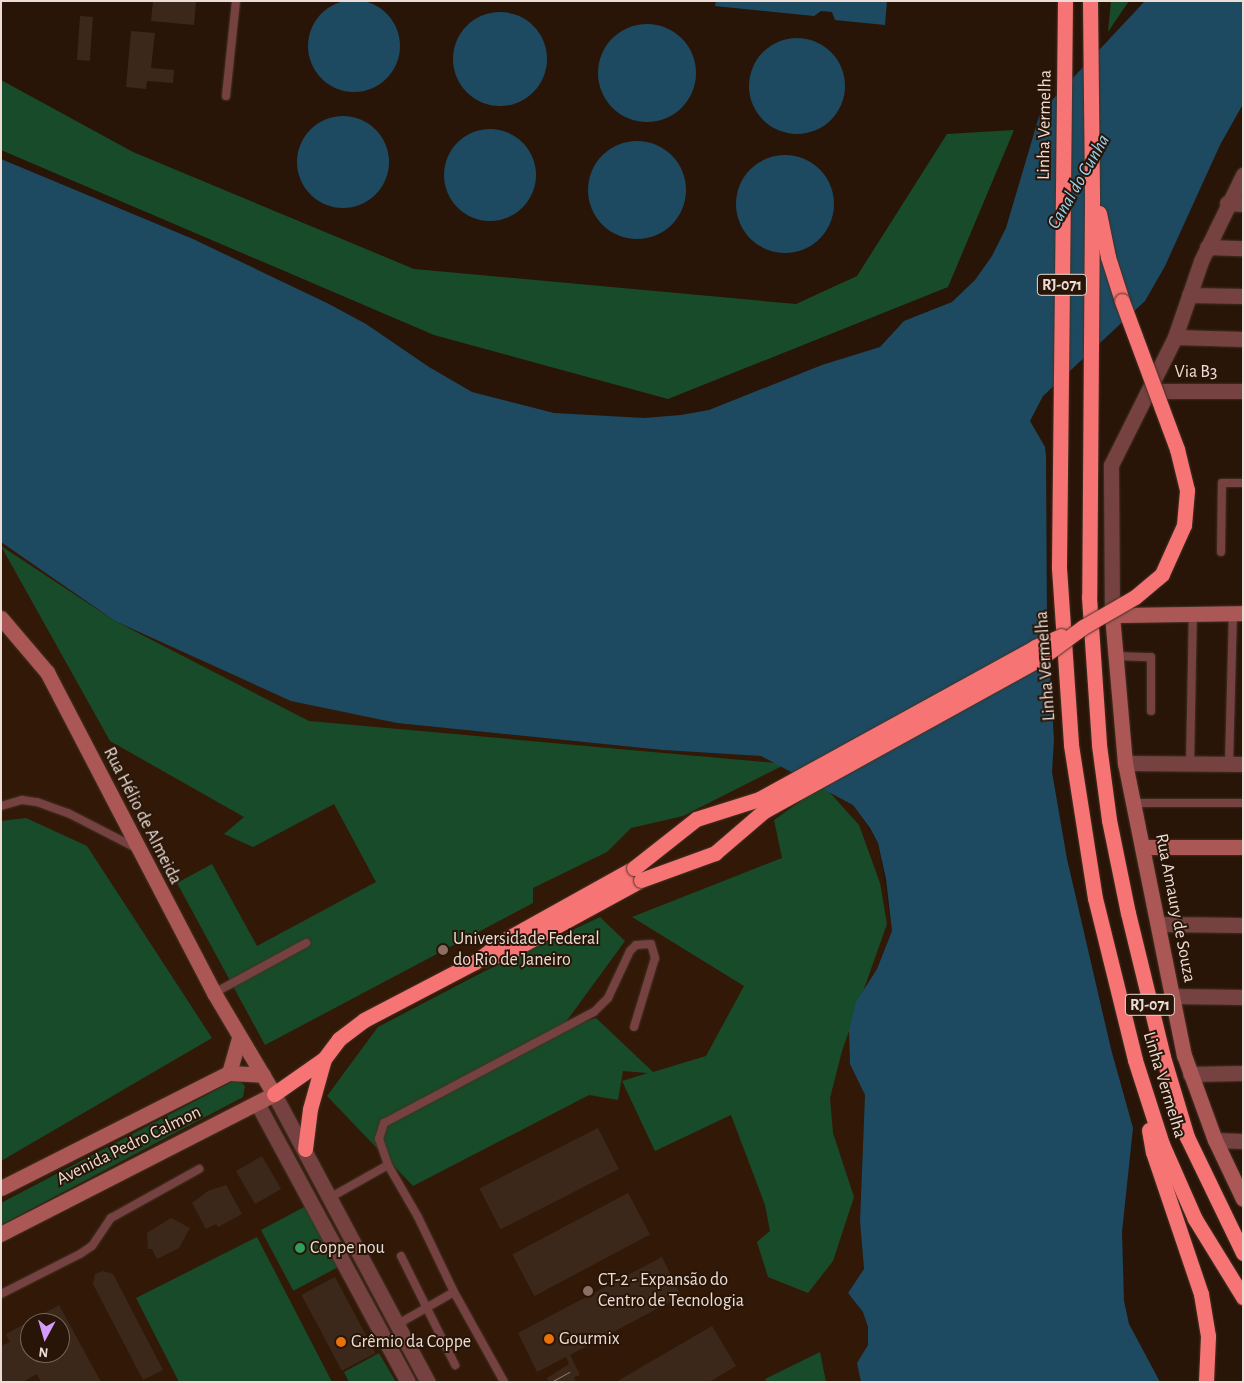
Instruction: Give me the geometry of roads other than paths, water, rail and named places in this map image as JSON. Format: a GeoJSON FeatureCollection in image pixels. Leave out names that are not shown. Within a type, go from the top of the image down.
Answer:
{"type":"FeatureCollection","features":[{"type":"Feature","properties":{"kind":"highway","name":"Linha Vermelha"},"geometry":{"type":"LineString","coordinates":[[1065,1],[1058,568],[1071,746],[1095,898],[1135,1060],[1162,1144],[1195,1219],[1243,1297]]}},
{"type":"Feature","properties":{"kind":"highway","name":"Linha Vermelha"},"geometry":{"type":"LineString","coordinates":[[1090,1],[1092,158],[1089,597],[1100,745],[1109,820],[1128,914],[1163,1057],[1187,1137],[1243,1253]]}},
{"type":"Feature","properties":{"kind":"highway"},"geometry":{"type":"LineString","coordinates":[[578,907],[644,862],[670,836],[696,819],[759,799],[1035,647],[1083,627],[1135,598],[1162,574],[1180,538],[1187,503],[1177,449],[1141,356],[1108,257],[1092,158]]}},
{"type":"Feature","properties":{"kind":"highway"},"geometry":{"type":"LineString","coordinates":[[274,1094],[324,1059],[339,1039],[356,1025],[475,962],[503,941],[641,880],[715,853],[775,805],[1041,658],[1083,627]]}},
{"type":"Feature","properties":{"kind":"highway"},"geometry":{"type":"LineString","coordinates":[[305,1149],[310,1109],[324,1059]]}},
{"type":"Feature","properties":{"kind":"highway"},"geometry":{"type":"LineString","coordinates":[[1135,1060],[1153,1152],[1201,1294],[1208,1336],[1207,1380]]}},
{"type":"Feature","properties":{"kind":"street"},"geometry":{"type":"LineString","coordinates":[[1238,613],[1112,615],[1111,465],[1174,337],[1207,247],[1227,203],[1243,175]]}},
{"type":"Feature","properties":{"kind":"street"},"geometry":{"type":"LineString","coordinates":[[1227,203],[1243,204]]}},
{"type":"Feature","properties":{"kind":"street"},"geometry":{"type":"LineString","coordinates":[[1207,247],[1243,248]]}},
{"type":"Feature","properties":{"kind":"street"},"geometry":{"type":"LineString","coordinates":[[1190,295],[1243,296]]}},
{"type":"Feature","properties":{"kind":"street"},"geometry":{"type":"LineString","coordinates":[[1174,337],[1243,339]]}},
{"type":"Feature","properties":{"kind":"street","name":"Via B3"},"geometry":{"type":"LineString","coordinates":[[1149,391],[1243,391]]}},
{"type":"Feature","properties":{"kind":"street","name":"Rua Amaury de Souza"},"geometry":{"type":"LineString","coordinates":[[1112,615],[1114,656],[1125,763],[1190,1074],[1214,1140],[1243,1198]]}},
{"type":"Feature","properties":{"kind":"street","name":"Rua Hélio de Almeida"},"geometry":{"type":"LineString","coordinates":[[1,618],[47,672],[136,848],[239,1038],[264,1075],[274,1094]]}},
{"type":"Feature","properties":{"kind":"street"},"geometry":{"type":"LineString","coordinates":[[1125,763],[1236,764]]}},
{"type":"Feature","properties":{"kind":"street"},"geometry":{"type":"LineString","coordinates":[[1144,847],[1243,847]]}},
{"type":"Feature","properties":{"kind":"street"},"geometry":{"type":"LineString","coordinates":[[1160,924],[1243,925]]}},
{"type":"Feature","properties":{"kind":"street"},"geometry":{"type":"LineString","coordinates":[[1174,996],[1243,997]]}},
{"type":"Feature","properties":{"kind":"street"},"geometry":{"type":"LineString","coordinates":[[239,1038],[229,1072],[264,1075]]}},
{"type":"Feature","properties":{"kind":"street","name":"Avenida Pedro Calmon"},"geometry":{"type":"LineString","coordinates":[[1,1188],[229,1072]]}},
{"type":"Feature","properties":{"kind":"street"},"geometry":{"type":"LineString","coordinates":[[1190,1074],[1243,1073]]}},
{"type":"Feature","properties":{"kind":"street"},"geometry":{"type":"LineString","coordinates":[[274,1094],[331,1197],[428,1382]]}},
{"type":"Feature","properties":{"kind":"street","name":"Avenida Pedro Calmon"},"geometry":{"type":"LineString","coordinates":[[1,1234],[274,1094]]}},
{"type":"Feature","properties":{"kind":"street"},"geometry":{"type":"LineString","coordinates":[[257,1103],[408,1382]]}},
{"type":"Feature","properties":{"kind":"street"},"geometry":{"type":"LineString","coordinates":[[1214,1140],[1243,1141]]}},
{"type":"Feature","properties":{"kind":"lane"},"geometry":{"type":"LineString","coordinates":[[226,96],[236,1]]}},
{"type":"Feature","properties":{"kind":"lane"},"geometry":{"type":"LineString","coordinates":[[1222,552],[1222,483],[1243,483]]}},
{"type":"Feature","properties":{"kind":"lane"},"geometry":{"type":"LineString","coordinates":[[1190,764],[1193,613]]}},
{"type":"Feature","properties":{"kind":"lane"},"geometry":{"type":"LineString","coordinates":[[1236,764],[1238,613]]}},
{"type":"Feature","properties":{"kind":"lane"},"geometry":{"type":"LineString","coordinates":[[1114,656],[1151,657],[1151,711]]}},
{"type":"Feature","properties":{"kind":"lane"},"geometry":{"type":"LineString","coordinates":[[1,806],[22,800],[36,802],[68,813],[136,848]]}},
{"type":"Feature","properties":{"kind":"lane"},"geometry":{"type":"LineString","coordinates":[[1134,803],[1243,803]]}},
{"type":"Feature","properties":{"kind":"lane"},"geometry":{"type":"LineString","coordinates":[[214,993],[306,943]]}},
{"type":"Feature","properties":{"kind":"lane"},"geometry":{"type":"LineString","coordinates":[[504,1382],[454,1292],[418,1217],[388,1166],[379,1139],[384,1123],[594,1012],[611,993],[630,951],[636,945],[651,944],[654,958],[634,1027]]}},
{"type":"Feature","properties":{"kind":"lane"},"geometry":{"type":"LineString","coordinates":[[331,1197],[388,1166]]}},
{"type":"Feature","properties":{"kind":"lane"},"geometry":{"type":"LineString","coordinates":[[1,1294],[80,1254],[92,1246],[111,1218],[199,1169]]}},
{"type":"Feature","properties":{"kind":"lane"},"geometry":{"type":"LineString","coordinates":[[402,1256],[455,1365]]}},
{"type":"Feature","properties":{"kind":"lane"},"geometry":{"type":"LineString","coordinates":[[398,1324],[454,1292]]}},
{"type":"Feature","properties":{"kind":"water"},"geometry":{"type":"Polygon","coordinates":[[[354,0],[372,4],[387,13],[396,28],[400,46],[396,64],[387,79],[372,88],[354,92],[336,88],[321,79],[312,64],[308,46],[312,28],[321,13],[336,4],[354,0]]]}},
{"type":"Feature","properties":{"kind":"water"},"geometry":{"type":"Polygon","coordinates":[[[716,1],[887,1],[885,25],[835,20],[832,12],[821,11],[814,16],[715,6],[716,1]]]}},
{"type":"Feature","properties":{"kind":"water","name":"Canal do Cunha"},"geometry":{"type":"Polygon","coordinates":[[[1145,1],[1243,1],[1243,104],[1220,145],[1165,266],[1145,301],[1043,396],[1030,421],[1045,447],[1046,456],[1047,624],[1054,740],[1052,772],[1067,859],[1111,1049],[1133,1128],[1122,1232],[1124,1301],[1129,1324],[1160,1382],[861,1382],[857,1363],[868,1345],[868,1327],[863,1312],[848,1293],[864,1269],[860,1221],[865,1095],[850,1064],[849,1030],[856,1002],[877,969],[892,931],[886,879],[878,843],[870,828],[853,805],[761,756],[663,750],[397,723],[291,701],[115,621],[1,542],[1,159],[193,239],[327,303],[366,324],[429,367],[472,392],[554,413],[644,418],[681,415],[709,410],[822,365],[880,347],[904,321],[952,302],[975,280],[992,256],[1006,228],[1040,113],[1145,1]]]}},
{"type":"Feature","properties":{"kind":"water"},"geometry":{"type":"Polygon","coordinates":[[[500,12],[518,15],[533,26],[544,41],[547,59],[544,77],[533,92],[518,103],[500,106],[482,103],[467,92],[456,77],[453,59],[456,41],[467,26],[482,15],[500,12]]]}},
{"type":"Feature","properties":{"kind":"water"},"geometry":{"type":"Polygon","coordinates":[[[647,24],[666,28],[681,39],[692,54],[696,73],[692,92],[681,107],[666,118],[647,122],[628,118],[613,107],[602,92],[598,73],[602,54],[613,39],[628,28],[647,24]]]}},
{"type":"Feature","properties":{"kind":"water"},"geometry":{"type":"Polygon","coordinates":[[[797,38],[815,42],[831,52],[841,68],[845,86],[841,104],[831,120],[815,130],[797,134],[779,130],[763,120],[753,104],[749,86],[753,68],[763,52],[779,42],[797,38]]]}},
{"type":"Feature","properties":{"kind":"water"},"geometry":{"type":"Polygon","coordinates":[[[343,116],[352,117],[369,124],[381,136],[388,153],[388,171],[381,188],[369,200],[352,207],[343,208],[334,207],[317,200],[305,188],[298,171],[297,162],[298,153],[305,136],[317,124],[334,117],[343,116]]]}},
{"type":"Feature","properties":{"kind":"water"},"geometry":{"type":"Polygon","coordinates":[[[490,129],[508,132],[523,142],[533,157],[536,175],[533,193],[523,208],[508,218],[490,221],[472,218],[457,208],[447,193],[444,175],[447,157],[457,142],[472,132],[490,129]]]}},
{"type":"Feature","properties":{"kind":"water"},"geometry":{"type":"Polygon","coordinates":[[[637,141],[656,145],[672,155],[682,171],[686,190],[682,209],[672,225],[656,235],[637,239],[618,235],[602,225],[592,209],[588,190],[592,171],[602,155],[618,145],[637,141]]]}},
{"type":"Feature","properties":{"kind":"water"},"geometry":{"type":"Polygon","coordinates":[[[785,155],[804,159],[820,169],[830,185],[834,204],[830,223],[820,239],[804,249],[785,253],[766,249],[750,239],[740,223],[736,204],[740,185],[750,169],[766,159],[785,155]]]}},
{"type":"Feature","properties":{"kind":"tram line"},"geometry":{"type":"LineString","coordinates":[[551,1382],[569,1372]]}},
{"type":"Feature","properties":{"kind":"place","name":"Universidade Federal do Rio de Janeiro"},"geometry":{"type":"Point","coordinates":[443,950]}},
{"type":"Feature","properties":{"kind":"place","name":"Coppe nou"},"geometry":{"type":"Point","coordinates":[300,1248]}},
{"type":"Feature","properties":{"kind":"place","name":"CT-2 - Expansão do Centro de Tecnologia"},"geometry":{"type":"Point","coordinates":[588,1291]}},
{"type":"Feature","properties":{"kind":"place","name":"Gourmix"},"geometry":{"type":"Point","coordinates":[549,1339]}},
{"type":"Feature","properties":{"kind":"place","name":"Grêmio da Coppe"},"geometry":{"type":"Point","coordinates":[341,1342]}}]}
